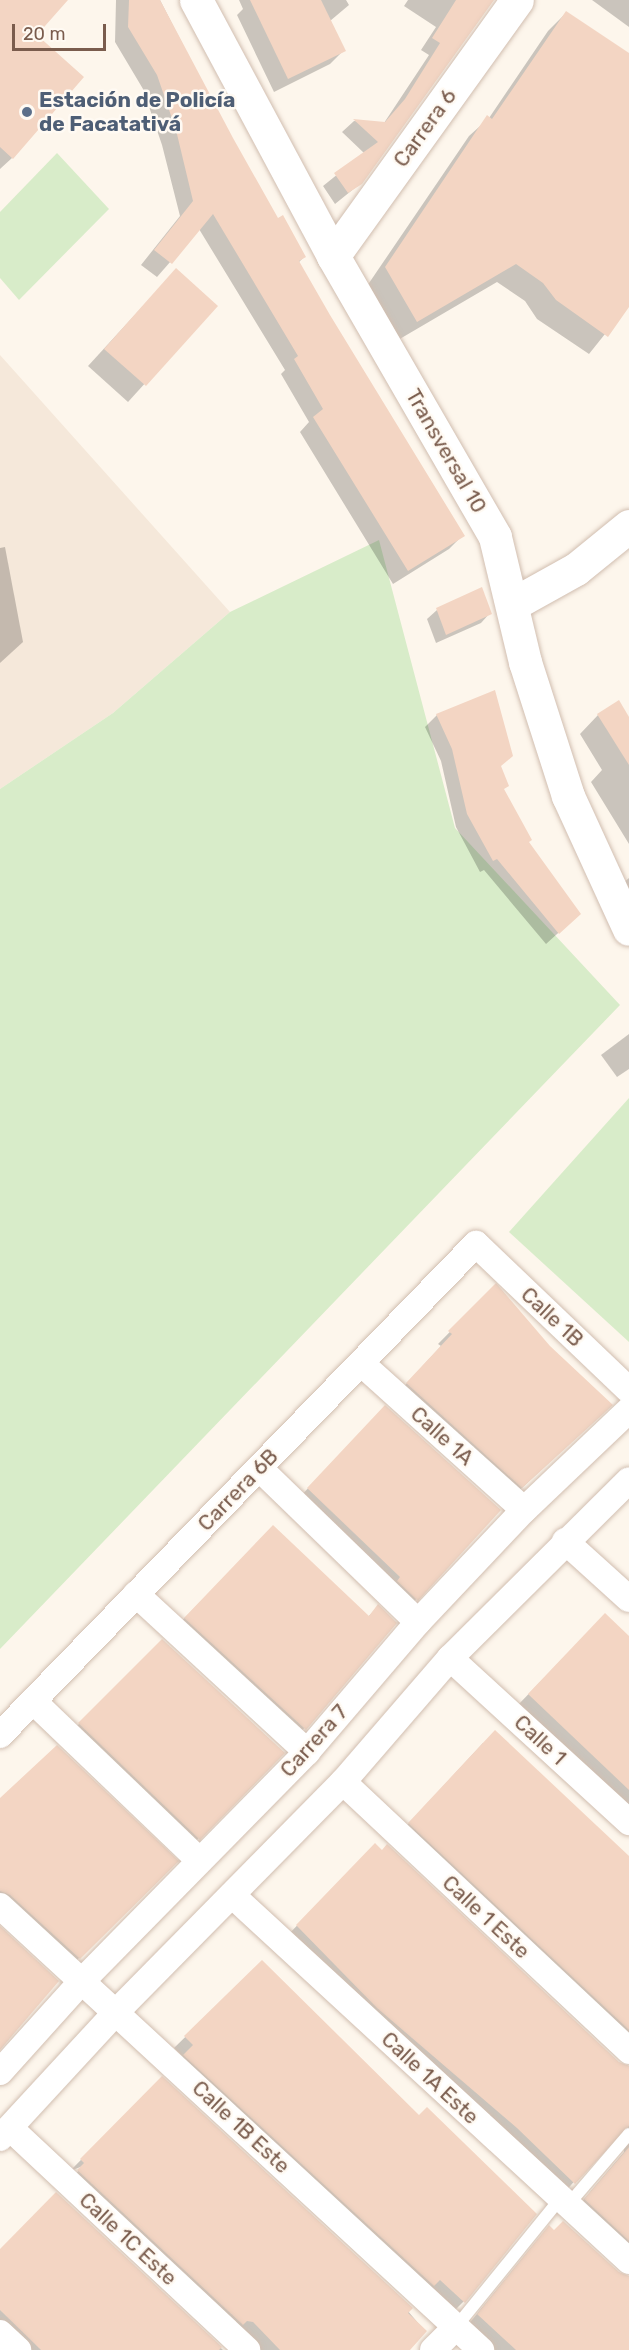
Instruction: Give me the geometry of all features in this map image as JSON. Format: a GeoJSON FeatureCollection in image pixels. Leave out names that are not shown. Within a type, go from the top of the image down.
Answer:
{"type":"FeatureCollection","features":[{"type":"Feature","properties":{"kind":"main road","name":"Transversal 10"},"geometry":{"type":"LineString","coordinates":[[196,0],[333,255],[495,537],[513,604],[525,662],[568,796],[629,929]]}},
{"type":"Feature","properties":{"kind":"main road","name":"Carrera 6"},"geometry":{"type":"LineString","coordinates":[[333,255],[517,0]]}},
{"type":"Feature","properties":{"kind":"main road"},"geometry":{"type":"LineString","coordinates":[[513,604],[576,569],[629,526]]}},
{"type":"Feature","properties":{"kind":"street","name":"Carrera 6B"},"geometry":{"type":"LineString","coordinates":[[0,1735],[476,1244]]}},
{"type":"Feature","properties":{"kind":"street","name":"Calle 1B"},"geometry":{"type":"LineString","coordinates":[[476,1244],[629,1390]]}},
{"type":"Feature","properties":{"kind":"street","name":"Calle 1A"},"geometry":{"type":"LineString","coordinates":[[361,1363],[524,1509]]}},
{"type":"Feature","properties":{"kind":"street","name":"Carrera 7"},"geometry":{"type":"LineString","coordinates":[[0,2072],[81,1982],[307,1752],[418,1622],[524,1509],[629,1410]]}},
{"type":"Feature","properties":{"kind":"street"},"geometry":{"type":"LineString","coordinates":[[259,1468],[418,1622]]}},
{"type":"Feature","properties":{"kind":"street"},"geometry":{"type":"LineString","coordinates":[[5,2133],[117,2011],[343,1782],[450,1658],[565,1541],[629,1480]]}},
{"type":"Feature","properties":{"kind":"street"},"geometry":{"type":"LineString","coordinates":[[565,1541],[629,1599]]}},
{"type":"Feature","properties":{"kind":"street"},"geometry":{"type":"LineString","coordinates":[[136,1594],[307,1752]]}},
{"type":"Feature","properties":{"kind":"street","name":"Calle 1"},"geometry":{"type":"LineString","coordinates":[[450,1658],[629,1822]]}},
{"type":"Feature","properties":{"kind":"street"},"geometry":{"type":"LineString","coordinates":[[33,1701],[199,1860]]}},
{"type":"Feature","properties":{"kind":"street","name":"Calle 1 Este"},"geometry":{"type":"LineString","coordinates":[[343,1782],[629,2051]]}},
{"type":"Feature","properties":{"kind":"street","name":"Calle 1A Este"},"geometry":{"type":"LineString","coordinates":[[232,1895],[629,2261]]}},
{"type":"Feature","properties":{"kind":"street","name":"Calle 1B Este"},"geometry":{"type":"LineString","coordinates":[[0,1906],[81,1982],[117,2011],[481,2350]]}},
{"type":"Feature","properties":{"kind":"street","name":"Calle 1C Este"},"geometry":{"type":"LineString","coordinates":[[5,2133],[247,2350]]}},
{"type":"Feature","properties":{"kind":"street"},"geometry":{"type":"LineString","coordinates":[[434,2350],[456,2327]]}},
{"type":"Feature","properties":{"kind":"street"},"geometry":{"type":"LineString","coordinates":[[0,2333],[18,2350]]}},
{"type":"Feature","properties":{"kind":"lane"},"geometry":{"type":"LineString","coordinates":[[456,2327],[563,2202],[629,2134]]}},
{"type":"Feature","properties":{"kind":"shaded area"},"geometry":{"type":"Polygon","coordinates":[[[0,355],[230,612],[113,713],[0,789],[0,355]]]}},
{"type":"Feature","properties":{"kind":"green space"},"geometry":{"type":"Polygon","coordinates":[[[57,153],[109,209],[19,300],[0,278],[0,212],[57,153]]]}},
{"type":"Feature","properties":{"kind":"green space"},"geometry":{"type":"Polygon","coordinates":[[[379,540],[455,828],[620,1005],[0,1649],[0,789],[113,713],[230,612],[379,540]]]}},
{"type":"Feature","properties":{"kind":"green space"},"geometry":{"type":"Polygon","coordinates":[[[629,1098],[629,1342],[509,1232],[629,1098]]]}},
{"type":"Feature","properties":{"kind":"building","name":"Estación de Policía de Facatativá"},"geometry":{"type":"Polygon","coordinates":[[[0,0],[68,0],[37,35],[84,77],[13,159],[0,147],[0,0]]]}},
{"type":"Feature","properties":{"kind":"building"},"geometry":{"type":"Polygon","coordinates":[[[129,0],[160,0],[278,218],[283,215],[306,257],[299,261],[465,536],[408,571],[313,417],[323,409],[294,359],[298,356],[213,214],[172,264],[154,250],[193,201],[176,130],[157,75],[128,27],[129,0]]]}},
{"type":"Feature","properties":{"kind":"building"},"geometry":{"type":"Polygon","coordinates":[[[250,0],[321,0],[346,51],[288,79],[250,0]]]}},
{"type":"Feature","properties":{"kind":"building"},"geometry":{"type":"Polygon","coordinates":[[[456,0],[494,0],[362,184],[348,193],[334,173],[378,142],[353,119],[385,122],[405,99],[440,43],[432,38],[456,0]]]}},
{"type":"Feature","properties":{"kind":"building"},"geometry":{"type":"Polygon","coordinates":[[[566,11],[629,53],[629,307],[608,337],[556,300],[543,283],[516,264],[417,322],[385,267],[487,115],[492,119],[566,11]]]}},
{"type":"Feature","properties":{"kind":"building"},"geometry":{"type":"Polygon","coordinates":[[[176,268],[218,306],[146,386],[104,349],[176,268]]]}},
{"type":"Feature","properties":{"kind":"building"},"geometry":{"type":"Polygon","coordinates":[[[482,587],[492,614],[446,635],[436,608],[482,587]]]}},
{"type":"Feature","properties":{"kind":"building"},"geometry":{"type":"Polygon","coordinates":[[[495,690],[513,756],[501,766],[509,786],[504,789],[532,840],[529,842],[581,914],[559,934],[497,859],[493,861],[467,814],[452,749],[436,714],[495,690]]]}},
{"type":"Feature","properties":{"kind":"building"},"geometry":{"type":"Polygon","coordinates":[[[619,700],[629,717],[629,765],[597,714],[619,700]]]}},
{"type":"Feature","properties":{"kind":"building"},"geometry":{"type":"Polygon","coordinates":[[[496,1283],[550,1346],[613,1405],[522,1488],[406,1383],[452,1334],[448,1331],[496,1283]]]}},
{"type":"Feature","properties":{"kind":"building"},"geometry":{"type":"Polygon","coordinates":[[[385,1405],[501,1510],[418,1601],[397,1581],[400,1577],[307,1488],[385,1405]]]}},
{"type":"Feature","properties":{"kind":"building"},"geometry":{"type":"Polygon","coordinates":[[[273,1525],[369,1616],[378,1604],[397,1623],[306,1730],[184,1618],[273,1525]]]}},
{"type":"Feature","properties":{"kind":"building"},"geometry":{"type":"Polygon","coordinates":[[[605,1613],[629,1636],[629,1790],[528,1694],[605,1613]]]}},
{"type":"Feature","properties":{"kind":"building"},"geometry":{"type":"Polygon","coordinates":[[[162,1639],[285,1753],[200,1840],[78,1723],[162,1639]]]}},
{"type":"Feature","properties":{"kind":"building"},"geometry":{"type":"Polygon","coordinates":[[[495,1730],[629,1856],[629,2030],[408,1823],[495,1730]]]}},
{"type":"Feature","properties":{"kind":"building"},"geometry":{"type":"Polygon","coordinates":[[[57,1745],[179,1861],[80,1959],[10,1895],[0,1891],[0,1798],[57,1745]]]}},
{"type":"Feature","properties":{"kind":"building"},"geometry":{"type":"Polygon","coordinates":[[[375,1843],[382,1850],[387,1844],[619,2062],[629,2066],[629,2126],[575,2184],[517,2128],[377,2008],[296,1925],[375,1843]]]}},
{"type":"Feature","properties":{"kind":"building"},"geometry":{"type":"Polygon","coordinates":[[[0,1926],[59,1981],[0,2050],[0,1926]]]}},
{"type":"Feature","properties":{"kind":"building"},"geometry":{"type":"Polygon","coordinates":[[[262,1960],[419,2115],[427,2107],[537,2214],[465,2303],[440,2280],[434,2286],[183,2055],[193,2045],[184,2036],[262,1960]]]}},
{"type":"Feature","properties":{"kind":"building"},"geometry":{"type":"Polygon","coordinates":[[[162,2076],[413,2308],[408,2313],[427,2331],[410,2350],[280,2350],[253,2322],[247,2321],[243,2325],[77,2170],[84,2163],[80,2159],[162,2076]]]}},
{"type":"Feature","properties":{"kind":"building"},"geometry":{"type":"Polygon","coordinates":[[[629,2147],[629,2241],[584,2199],[629,2147]]]}},
{"type":"Feature","properties":{"kind":"building"},"geometry":{"type":"Polygon","coordinates":[[[56,2192],[222,2347],[219,2350],[41,2350],[0,2310],[0,2249],[56,2192]]]}},
{"type":"Feature","properties":{"kind":"building"},"geometry":{"type":"Polygon","coordinates":[[[563,2221],[619,2272],[629,2276],[629,2350],[516,2350],[477,2314],[549,2225],[554,2230],[563,2221]]]}},
{"type":"Feature","properties":{"kind":"place","name":"Estación de Policía de Facatativá"},"geometry":{"type":"Point","coordinates":[27,112]}}]}
